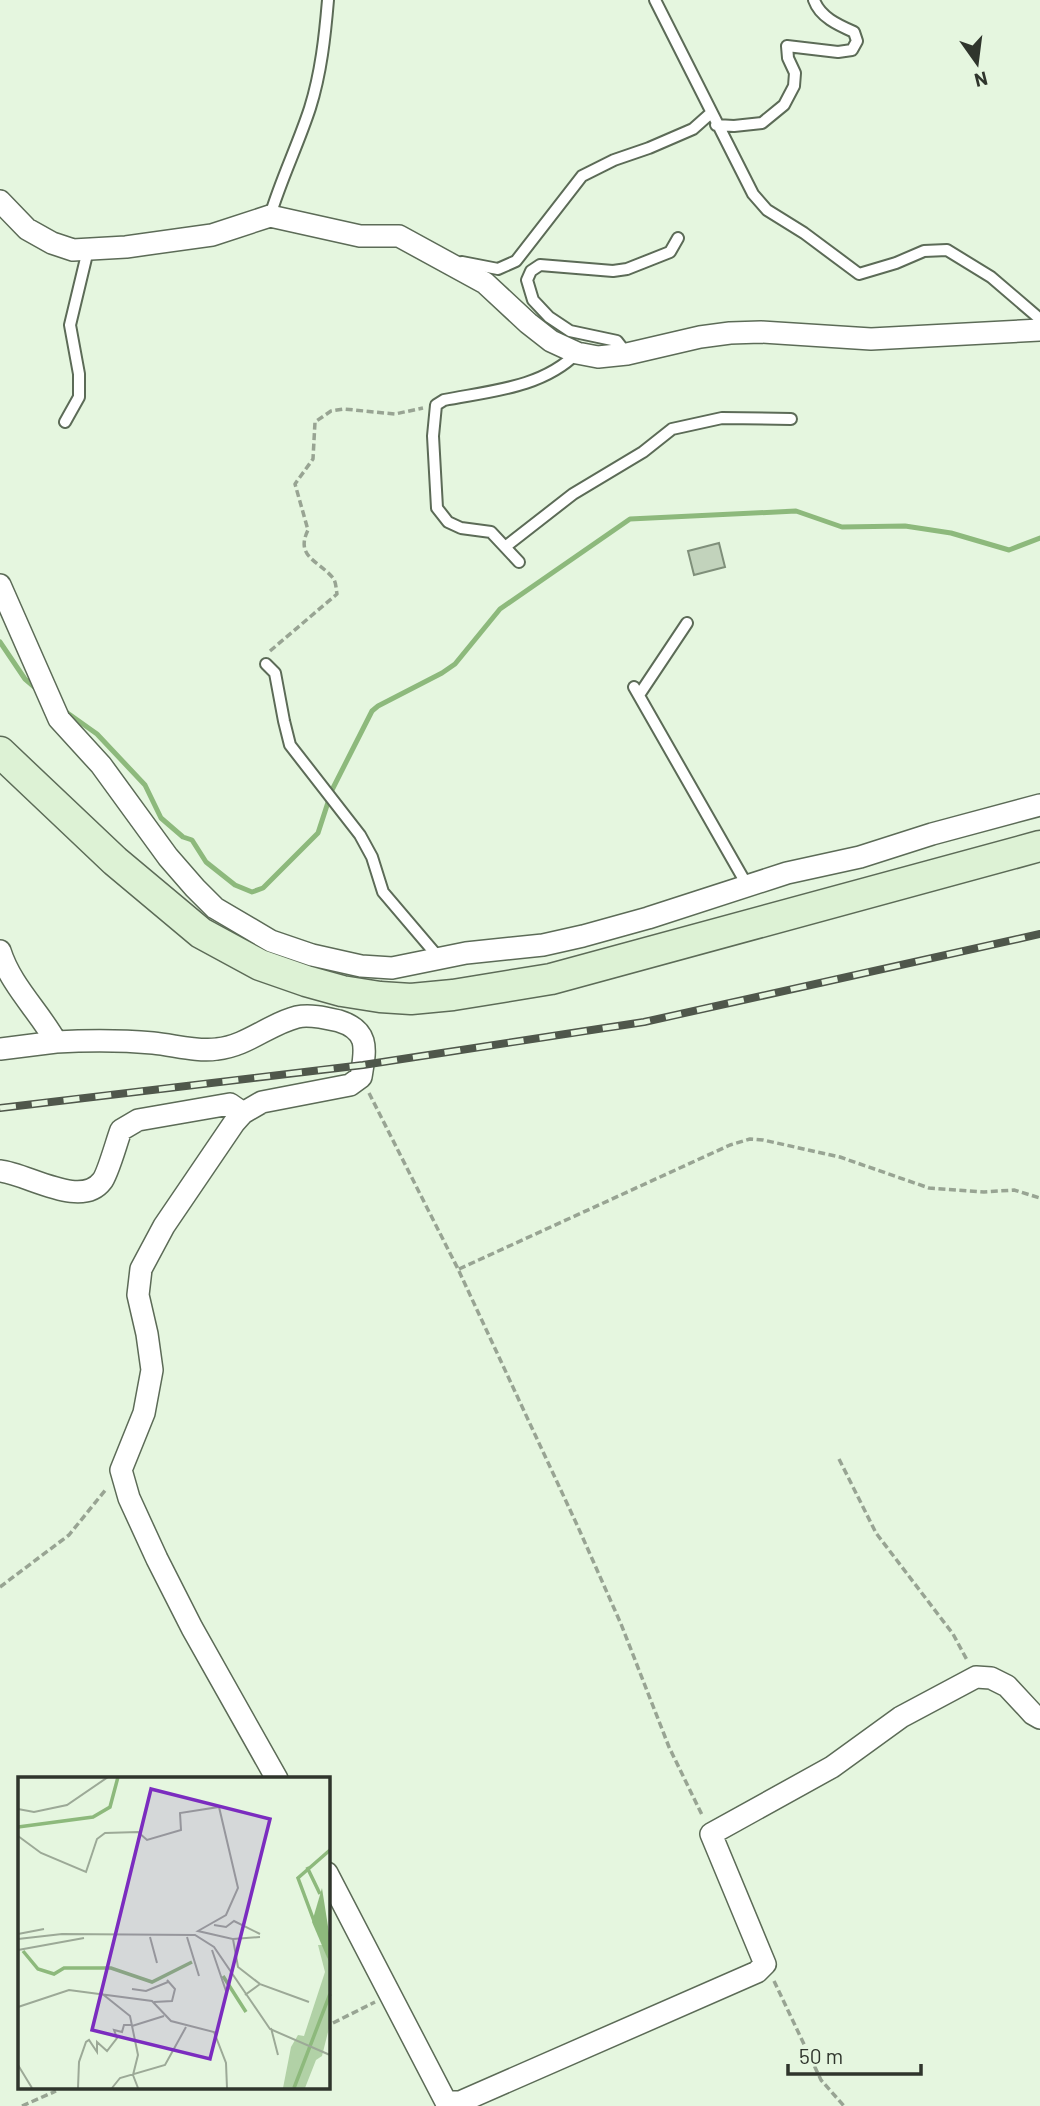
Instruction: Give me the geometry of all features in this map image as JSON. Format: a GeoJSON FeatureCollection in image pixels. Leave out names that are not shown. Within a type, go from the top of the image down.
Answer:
{"type":"FeatureCollection","features":[{"type":"Feature","properties":{"kind":"main road"},"geometry":{"type":"LineString","coordinates":[[0,752],[116,861],[201,933],[260,965],[306,982],[380,997],[411,999],[453,995],[551,979],[1040,846]]}},
{"type":"Feature","properties":{"kind":"street"},"geometry":{"type":"LineString","coordinates":[[0,201],[27,229],[52,243],[72,250],[127,247],[212,235],[270,216],[360,236],[399,236],[485,283],[551,341],[577,353],[598,357],[627,354],[730,333],[761,332],[871,339],[1040,330]]}},
{"type":"Feature","properties":{"kind":"street"},"geometry":{"type":"LineString","coordinates":[[0,585],[59,719],[101,765],[168,857],[215,908],[271,941],[312,955],[360,966],[392,968],[466,953],[543,945],[583,936],[787,873],[859,857],[1040,805]]}},
{"type":"Feature","properties":{"kind":"street"},"geometry":{"type":"LineString","coordinates":[[0,951],[12,979],[56,1042]]}},
{"type":"Feature","properties":{"kind":"street"},"geometry":{"type":"LineString","coordinates":[[0,1049],[56,1042],[120,1040],[217,1049],[252,1038],[299,1017],[314,1016],[349,1024],[362,1037],[365,1047],[361,1077],[350,1085],[262,1102],[243,1112],[164,1226],[141,1269],[138,1295],[152,1370],[144,1413],[121,1470],[129,1498],[192,1628],[276,1777]]}},
{"type":"Feature","properties":{"kind":"street"},"geometry":{"type":"LineString","coordinates":[[0,1171],[66,1191],[87,1192],[102,1181],[121,1130],[138,1120],[230,1104],[243,1112]]}},
{"type":"Feature","properties":{"kind":"street"},"geometry":{"type":"LineString","coordinates":[[329,1877],[446,2102],[460,2102],[757,1972],[765,1964],[711,1834],[832,1767],[901,1717],[976,1677],[991,1678],[1007,1686],[1040,1718]]}},
{"type":"Feature","properties":{"kind":"lane"},"geometry":{"type":"LineString","coordinates":[[270,216],[310,107],[324,46],[328,0]]}},
{"type":"Feature","properties":{"kind":"lane"},"geometry":{"type":"LineString","coordinates":[[655,0],[716,125],[753,194],[767,210],[804,233],[859,274],[924,251],[947,250],[990,277],[1040,319]]}},
{"type":"Feature","properties":{"kind":"lane"},"geometry":{"type":"LineString","coordinates":[[716,125],[762,123],[784,105],[794,86],[795,73],[788,58],[788,46],[838,52],[852,50],[857,41],[854,32],[837,25],[818,9],[814,0]]}},
{"type":"Feature","properties":{"kind":"lane"},"geometry":{"type":"LineString","coordinates":[[446,261],[498,269],[516,261],[582,176],[614,160],[693,129],[711,113]]}},
{"type":"Feature","properties":{"kind":"lane"},"geometry":{"type":"LineString","coordinates":[[627,354],[617,341],[570,331],[549,317],[533,300],[527,280],[531,271],[540,265],[613,271],[627,269],[670,252],[678,238]]}},
{"type":"Feature","properties":{"kind":"lane"},"geometry":{"type":"LineString","coordinates":[[65,422],[79,397],[79,374],[70,325],[88,250]]}},
{"type":"Feature","properties":{"kind":"lane"},"geometry":{"type":"LineString","coordinates":[[519,562],[491,532],[461,528],[448,522],[437,508],[433,436],[436,405],[444,400],[512,388],[567,363],[577,353]]}},
{"type":"Feature","properties":{"kind":"lane"},"geometry":{"type":"LineString","coordinates":[[505,547],[573,495],[643,452],[672,429],[722,418],[791,419]]}},
{"type":"Feature","properties":{"kind":"lane"},"geometry":{"type":"LineString","coordinates":[[687,623],[637,691],[747,885]]}},
{"type":"Feature","properties":{"kind":"lane"},"geometry":{"type":"LineString","coordinates":[[266,664],[275,673],[290,746],[360,835],[372,857],[383,892],[440,959]]}},
{"type":"Feature","properties":{"kind":"path"},"geometry":{"type":"LineString","coordinates":[[266,664],[270,651],[337,594],[335,580],[304,550],[303,541],[308,530],[295,484],[313,459],[315,422],[331,411],[344,409],[396,414],[436,405]]}},
{"type":"Feature","properties":{"kind":"path"},"geometry":{"type":"LineString","coordinates":[[361,1077],[458,1269],[616,1612],[669,1747],[711,1834]]}},
{"type":"Feature","properties":{"kind":"path"},"geometry":{"type":"LineString","coordinates":[[458,1269],[730,1145],[750,1139],[841,1157],[929,1188],[984,1192],[1014,1190],[1040,1198]]}},
{"type":"Feature","properties":{"kind":"path"},"geometry":{"type":"LineString","coordinates":[[839,1459],[876,1533],[953,1634],[976,1677]]}},
{"type":"Feature","properties":{"kind":"path"},"geometry":{"type":"LineString","coordinates":[[0,1587],[69,1535],[121,1470]]}},
{"type":"Feature","properties":{"kind":"path"},"geometry":{"type":"LineString","coordinates":[[765,1964],[821,2080],[844,2106]]}},
{"type":"Feature","properties":{"kind":"path"},"geometry":{"type":"LineString","coordinates":[[333,2023],[390,1994]]}},
{"type":"Feature","properties":{"kind":"path"},"geometry":{"type":"LineString","coordinates":[[22,2106],[56,2091]]}},
{"type":"Feature","properties":{"kind":"building"},"geometry":{"type":"Polygon","coordinates":[[[719,543],[725,567],[694,575],[688,551],[719,543]]]}},
{"type":"Feature","properties":{"kind":"waterway"},"geometry":{"type":"LineString","coordinates":[[66,712],[97,734],[145,785],[161,818],[183,837],[192,840],[206,862],[235,885],[252,892],[263,888],[318,833],[332,790],[372,711],[455,664],[500,609],[630,519],[796,511],[842,527],[905,526],[951,533],[1009,550],[1040,538]]}},
{"type":"Feature","properties":{"kind":"waterway"},"geometry":{"type":"LineString","coordinates":[[0,642],[25,679],[39,691]]}},
{"type":"Feature","properties":{"kind":"railway"},"geometry":{"type":"LineString","coordinates":[[0,1108],[363,1065],[644,1022],[1040,934]]}}]}
